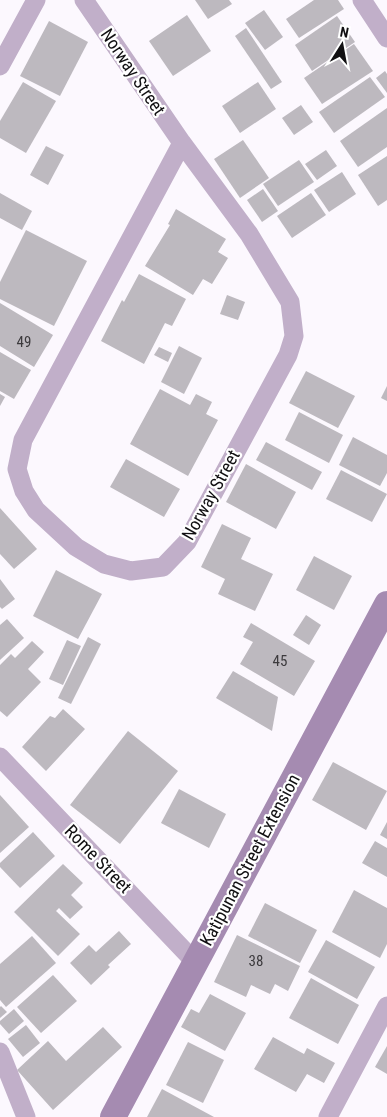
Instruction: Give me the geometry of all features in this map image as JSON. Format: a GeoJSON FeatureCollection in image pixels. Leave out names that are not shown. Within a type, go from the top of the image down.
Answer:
{"type":"FeatureCollection","features":[{"type":"Feature","properties":{"kind":"street"},"geometry":{"type":"LineString","coordinates":[[0,66],[36,0]]}},
{"type":"Feature","properties":{"kind":"street","name":"Norway Street"},"geometry":{"type":"LineString","coordinates":[[84,0],[182,143],[249,234],[290,302],[294,336],[288,355],[187,542],[163,567],[131,571],[104,564],[76,547],[36,510],[24,491],[17,469],[23,440],[182,143]]}},
{"type":"Feature","properties":{"kind":"street"},"geometry":{"type":"LineString","coordinates":[[362,0],[387,38]]}},
{"type":"Feature","properties":{"kind":"street","name":"Katipunan Street Extension"},"geometry":{"type":"LineString","coordinates":[[113,1117],[387,604]]}},
{"type":"Feature","properties":{"kind":"street","name":"Rome Street"},"geometry":{"type":"LineString","coordinates":[[0,757],[196,962]]}},
{"type":"Feature","properties":{"kind":"street"},"geometry":{"type":"LineString","coordinates":[[328,1117],[387,1006]]}},
{"type":"Feature","properties":{"kind":"street"},"geometry":{"type":"LineString","coordinates":[[0,1052],[26,1117]]}},
{"type":"Feature","properties":{"kind":"building"},"geometry":{"type":"Polygon","coordinates":[[[195,0],[229,0],[232,4],[208,19],[195,0]]]}},
{"type":"Feature","properties":{"kind":"building"},"geometry":{"type":"Polygon","coordinates":[[[314,0],[338,0],[344,9],[299,38],[286,19],[314,0]]]}},
{"type":"Feature","properties":{"kind":"building"},"geometry":{"type":"Polygon","coordinates":[[[264,10],[283,37],[265,50],[245,23],[264,10]]]}},
{"type":"Feature","properties":{"kind":"building"},"geometry":{"type":"Polygon","coordinates":[[[187,15],[211,51],[173,76],[149,41],[187,15]]]}},
{"type":"Feature","properties":{"kind":"building"},"geometry":{"type":"Polygon","coordinates":[[[337,16],[355,42],[312,71],[295,45],[337,16]]]}},
{"type":"Feature","properties":{"kind":"building"},"geometry":{"type":"Polygon","coordinates":[[[49,21],[88,42],[60,96],[20,76],[49,21]]]}},
{"type":"Feature","properties":{"kind":"building"},"geometry":{"type":"Polygon","coordinates":[[[246,28],[282,82],[271,89],[235,36],[246,28]]]}},
{"type":"Feature","properties":{"kind":"building"},"geometry":{"type":"Polygon","coordinates":[[[354,44],[373,71],[322,104],[304,78],[354,44]]]}},
{"type":"Feature","properties":{"kind":"building"},"geometry":{"type":"Polygon","coordinates":[[[385,71],[387,74],[387,93],[376,78],[385,71]]]}},
{"type":"Feature","properties":{"kind":"building"},"geometry":{"type":"Polygon","coordinates":[[[370,77],[385,97],[334,133],[319,112],[370,77]]]}},
{"type":"Feature","properties":{"kind":"building"},"geometry":{"type":"Polygon","coordinates":[[[23,82],[56,101],[26,153],[0,138],[0,121],[23,82]]]}},
{"type":"Feature","properties":{"kind":"building"},"geometry":{"type":"Polygon","coordinates":[[[258,82],[276,109],[240,133],[222,106],[258,82]]]}},
{"type":"Feature","properties":{"kind":"building"},"geometry":{"type":"Polygon","coordinates":[[[301,105],[313,122],[294,135],[282,118],[301,105]]]}},
{"type":"Feature","properties":{"kind":"building"},"geometry":{"type":"Polygon","coordinates":[[[387,108],[387,147],[358,167],[340,141],[387,108]]]}},
{"type":"Feature","properties":{"kind":"building"},"geometry":{"type":"Polygon","coordinates":[[[243,140],[269,178],[240,198],[214,159],[243,140]]]}},
{"type":"Feature","properties":{"kind":"building"},"geometry":{"type":"Polygon","coordinates":[[[46,146],[64,155],[48,185],[30,175],[46,146]]]}},
{"type":"Feature","properties":{"kind":"building"},"geometry":{"type":"Polygon","coordinates":[[[326,150],[337,166],[317,180],[305,164],[326,150]]]}},
{"type":"Feature","properties":{"kind":"building"},"geometry":{"type":"Polygon","coordinates":[[[387,156],[387,200],[378,206],[358,175],[387,156]]]}},
{"type":"Feature","properties":{"kind":"building"},"geometry":{"type":"Polygon","coordinates":[[[299,160],[314,182],[278,206],[263,184],[299,160]]]}},
{"type":"Feature","properties":{"kind":"building"},"geometry":{"type":"Polygon","coordinates":[[[342,172],[356,194],[329,212],[314,190],[342,172]]]}},
{"type":"Feature","properties":{"kind":"building"},"geometry":{"type":"Polygon","coordinates":[[[263,189],[278,211],[262,222],[247,200],[263,189]]]}},
{"type":"Feature","properties":{"kind":"building"},"geometry":{"type":"Polygon","coordinates":[[[0,193],[32,211],[22,230],[0,218],[0,193]]]}},
{"type":"Feature","properties":{"kind":"building"},"geometry":{"type":"Polygon","coordinates":[[[311,193],[326,215],[292,238],[277,216],[311,193]]]}},
{"type":"Feature","properties":{"kind":"building"},"geometry":{"type":"Polygon","coordinates":[[[176,209],[226,239],[218,252],[228,258],[212,284],[203,279],[193,295],[145,266],[170,225],[168,224],[176,209]]]}},
{"type":"Feature","properties":{"kind":"building"},"geometry":{"type":"Polygon","coordinates":[[[26,230],[87,261],[54,326],[0,299],[0,282],[26,230]]]}},
{"type":"Feature","properties":{"kind":"building"},"geometry":{"type":"Polygon","coordinates":[[[139,274],[186,299],[172,326],[165,323],[144,364],[101,341],[122,300],[124,302],[139,274]]]}},
{"type":"Feature","properties":{"kind":"building"},"geometry":{"type":"Polygon","coordinates":[[[227,295],[245,302],[238,320],[220,314],[227,295]]]}},
{"type":"Feature","properties":{"kind":"building"},"geometry":{"type":"Polygon","coordinates":[[[0,303],[53,335],[34,367],[0,346],[0,303]]]}},
{"type":"Feature","properties":{"kind":"building"},"geometry":{"type":"Polygon","coordinates":[[[179,346],[202,358],[184,394],[161,382],[179,346]]]}},
{"type":"Feature","properties":{"kind":"building"},"geometry":{"type":"Polygon","coordinates":[[[159,347],[172,353],[168,362],[154,355],[159,347]]]}},
{"type":"Feature","properties":{"kind":"building"},"geometry":{"type":"Polygon","coordinates":[[[0,352],[31,370],[14,399],[0,391],[0,352]]]}},
{"type":"Feature","properties":{"kind":"building"},"geometry":{"type":"Polygon","coordinates":[[[306,371],[355,396],[338,428],[289,403],[306,371]]]}},
{"type":"Feature","properties":{"kind":"building"},"geometry":{"type":"Polygon","coordinates":[[[387,386],[387,401],[381,398],[387,386]]]}},
{"type":"Feature","properties":{"kind":"building"},"geometry":{"type":"Polygon","coordinates":[[[160,389],[190,405],[196,394],[212,402],[206,414],[218,420],[188,476],[130,444],[160,389]]]}},
{"type":"Feature","properties":{"kind":"building"},"geometry":{"type":"Polygon","coordinates":[[[0,394],[5,397],[0,406],[0,394]]]}},
{"type":"Feature","properties":{"kind":"building"},"geometry":{"type":"Polygon","coordinates":[[[299,412],[343,435],[329,463],[285,440],[299,412]]]}},
{"type":"Feature","properties":{"kind":"building"},"geometry":{"type":"Polygon","coordinates":[[[353,437],[387,455],[387,473],[380,486],[339,465],[353,437]]]}},
{"type":"Feature","properties":{"kind":"building"},"geometry":{"type":"Polygon","coordinates":[[[266,442],[322,472],[312,490],[256,460],[266,442]]]}},
{"type":"Feature","properties":{"kind":"building"},"geometry":{"type":"Polygon","coordinates":[[[126,459],[180,489],[164,517],[110,487],[126,459]]]}},
{"type":"Feature","properties":{"kind":"building"},"geometry":{"type":"Polygon","coordinates":[[[246,464],[296,492],[276,529],[226,502],[246,464]]]}},
{"type":"Feature","properties":{"kind":"building"},"geometry":{"type":"Polygon","coordinates":[[[341,470],[387,494],[372,522],[326,499],[341,470]]]}},
{"type":"Feature","properties":{"kind":"building"},"geometry":{"type":"Polygon","coordinates":[[[0,508],[37,549],[14,569],[0,554],[0,508]]]}},
{"type":"Feature","properties":{"kind":"building"},"geometry":{"type":"Polygon","coordinates":[[[222,524],[251,538],[241,559],[273,574],[255,611],[218,594],[225,579],[201,567],[222,524]]]}},
{"type":"Feature","properties":{"kind":"building"},"geometry":{"type":"Polygon","coordinates":[[[314,556],[352,576],[334,610],[296,590],[314,556]]]}},
{"type":"Feature","properties":{"kind":"building"},"geometry":{"type":"Polygon","coordinates":[[[56,570],[102,594],[78,639],[33,616],[56,570]]]}},
{"type":"Feature","properties":{"kind":"building"},"geometry":{"type":"Polygon","coordinates":[[[0,579],[15,599],[2,609],[0,607],[0,579]]]}},
{"type":"Feature","properties":{"kind":"building"},"geometry":{"type":"Polygon","coordinates":[[[306,615],[321,625],[309,645],[293,635],[306,615]]]}},
{"type":"Feature","properties":{"kind":"building"},"geometry":{"type":"Polygon","coordinates":[[[7,619],[24,638],[0,660],[0,625],[7,619]]]}},
{"type":"Feature","properties":{"kind":"building"},"geometry":{"type":"Polygon","coordinates":[[[251,623],[315,661],[294,696],[240,664],[253,642],[243,637],[251,623]]]}},
{"type":"Feature","properties":{"kind":"building"},"geometry":{"type":"Polygon","coordinates":[[[88,637],[101,644],[71,704],[58,698],[88,637]]]}},
{"type":"Feature","properties":{"kind":"building"},"geometry":{"type":"Polygon","coordinates":[[[67,640],[81,646],[63,685],[49,679],[67,640]]]}},
{"type":"Feature","properties":{"kind":"building"},"geometry":{"type":"Polygon","coordinates":[[[32,641],[44,652],[28,669],[41,682],[7,717],[0,711],[0,665],[11,654],[15,658],[32,641]]]}},
{"type":"Feature","properties":{"kind":"building"},"geometry":{"type":"Polygon","coordinates":[[[233,671],[278,697],[272,731],[216,698],[233,671]]]}},
{"type":"Feature","properties":{"kind":"building"},"geometry":{"type":"Polygon","coordinates":[[[63,709],[85,729],[46,771],[22,747],[50,716],[55,718],[63,709]]]}},
{"type":"Feature","properties":{"kind":"building"},"geometry":{"type":"Polygon","coordinates":[[[128,731],[178,771],[120,844],[70,805],[128,731]]]}},
{"type":"Feature","properties":{"kind":"building"},"geometry":{"type":"Polygon","coordinates":[[[333,762],[387,791],[366,830],[312,800],[333,762]]]}},
{"type":"Feature","properties":{"kind":"building"},"geometry":{"type":"Polygon","coordinates":[[[179,789],[226,814],[209,848],[161,823],[179,789]]]}},
{"type":"Feature","properties":{"kind":"building"},"geometry":{"type":"Polygon","coordinates":[[[0,795],[29,827],[0,853],[0,795]]]}},
{"type":"Feature","properties":{"kind":"building"},"geometry":{"type":"Polygon","coordinates":[[[387,822],[387,839],[380,835],[387,822]]]}},
{"type":"Feature","properties":{"kind":"building"},"geometry":{"type":"Polygon","coordinates":[[[33,832],[55,856],[20,888],[0,867],[0,863],[33,832]]]}},
{"type":"Feature","properties":{"kind":"building"},"geometry":{"type":"Polygon","coordinates":[[[375,841],[387,848],[387,877],[362,863],[375,841]]]}},
{"type":"Feature","properties":{"kind":"building"},"geometry":{"type":"Polygon","coordinates":[[[63,864],[83,883],[71,895],[83,907],[70,919],[59,908],[56,911],[80,934],[58,956],[14,912],[63,864]]]}},
{"type":"Feature","properties":{"kind":"building"},"geometry":{"type":"Polygon","coordinates":[[[354,890],[387,908],[387,944],[380,958],[332,932],[354,890]]]}},
{"type":"Feature","properties":{"kind":"building"},"geometry":{"type":"Polygon","coordinates":[[[265,903],[317,930],[300,963],[248,936],[265,903]]]}},
{"type":"Feature","properties":{"kind":"building"},"geometry":{"type":"Polygon","coordinates":[[[119,931],[131,944],[108,965],[110,967],[91,985],[70,963],[89,945],[96,952],[119,931]]]}},
{"type":"Feature","properties":{"kind":"building"},"geometry":{"type":"Polygon","coordinates":[[[237,935],[300,966],[288,991],[275,984],[270,994],[251,985],[246,997],[214,982],[237,935]]]}},
{"type":"Feature","properties":{"kind":"building"},"geometry":{"type":"Polygon","coordinates":[[[32,936],[56,963],[6,1007],[0,1000],[0,964],[32,936]]]}},
{"type":"Feature","properties":{"kind":"building"},"geometry":{"type":"Polygon","coordinates":[[[326,940],[375,967],[357,999],[308,972],[326,940]]]}},
{"type":"Feature","properties":{"kind":"building"},"geometry":{"type":"Polygon","coordinates":[[[53,975],[77,1001],[41,1033],[17,1007],[53,975]]]}},
{"type":"Feature","properties":{"kind":"building"},"geometry":{"type":"Polygon","coordinates":[[[311,978],[359,1005],[338,1044],[289,1018],[311,978]]]}},
{"type":"Feature","properties":{"kind":"building"},"geometry":{"type":"Polygon","coordinates":[[[210,994],[246,1013],[225,1051],[181,1027],[191,1009],[199,1013],[210,994]]]}},
{"type":"Feature","properties":{"kind":"building"},"geometry":{"type":"Polygon","coordinates":[[[0,1007],[7,1012],[0,1018],[0,1007]]]}},
{"type":"Feature","properties":{"kind":"building"},"geometry":{"type":"Polygon","coordinates":[[[14,1009],[24,1021],[9,1034],[0,1024],[0,1021],[14,1009]]]}},
{"type":"Feature","properties":{"kind":"building"},"geometry":{"type":"Polygon","coordinates":[[[26,1025],[40,1043],[23,1057],[8,1039],[26,1025]]]}},
{"type":"Feature","properties":{"kind":"building"},"geometry":{"type":"Polygon","coordinates":[[[103,1027],[122,1047],[53,1110],[17,1070],[48,1041],[66,1061],[103,1027]]]}},
{"type":"Feature","properties":{"kind":"building"},"geometry":{"type":"Polygon","coordinates":[[[273,1037],[304,1054],[307,1048],[335,1063],[324,1083],[307,1074],[296,1092],[254,1069],[273,1037]]]}},
{"type":"Feature","properties":{"kind":"building"},"geometry":{"type":"Polygon","coordinates":[[[188,1042],[224,1060],[203,1103],[166,1085],[188,1042]]]}},
{"type":"Feature","properties":{"kind":"building"},"geometry":{"type":"Polygon","coordinates":[[[387,1046],[387,1074],[375,1067],[387,1046]]]}},
{"type":"Feature","properties":{"kind":"building"},"geometry":{"type":"Polygon","coordinates":[[[162,1089],[214,1117],[147,1117],[162,1089]]]}}]}
